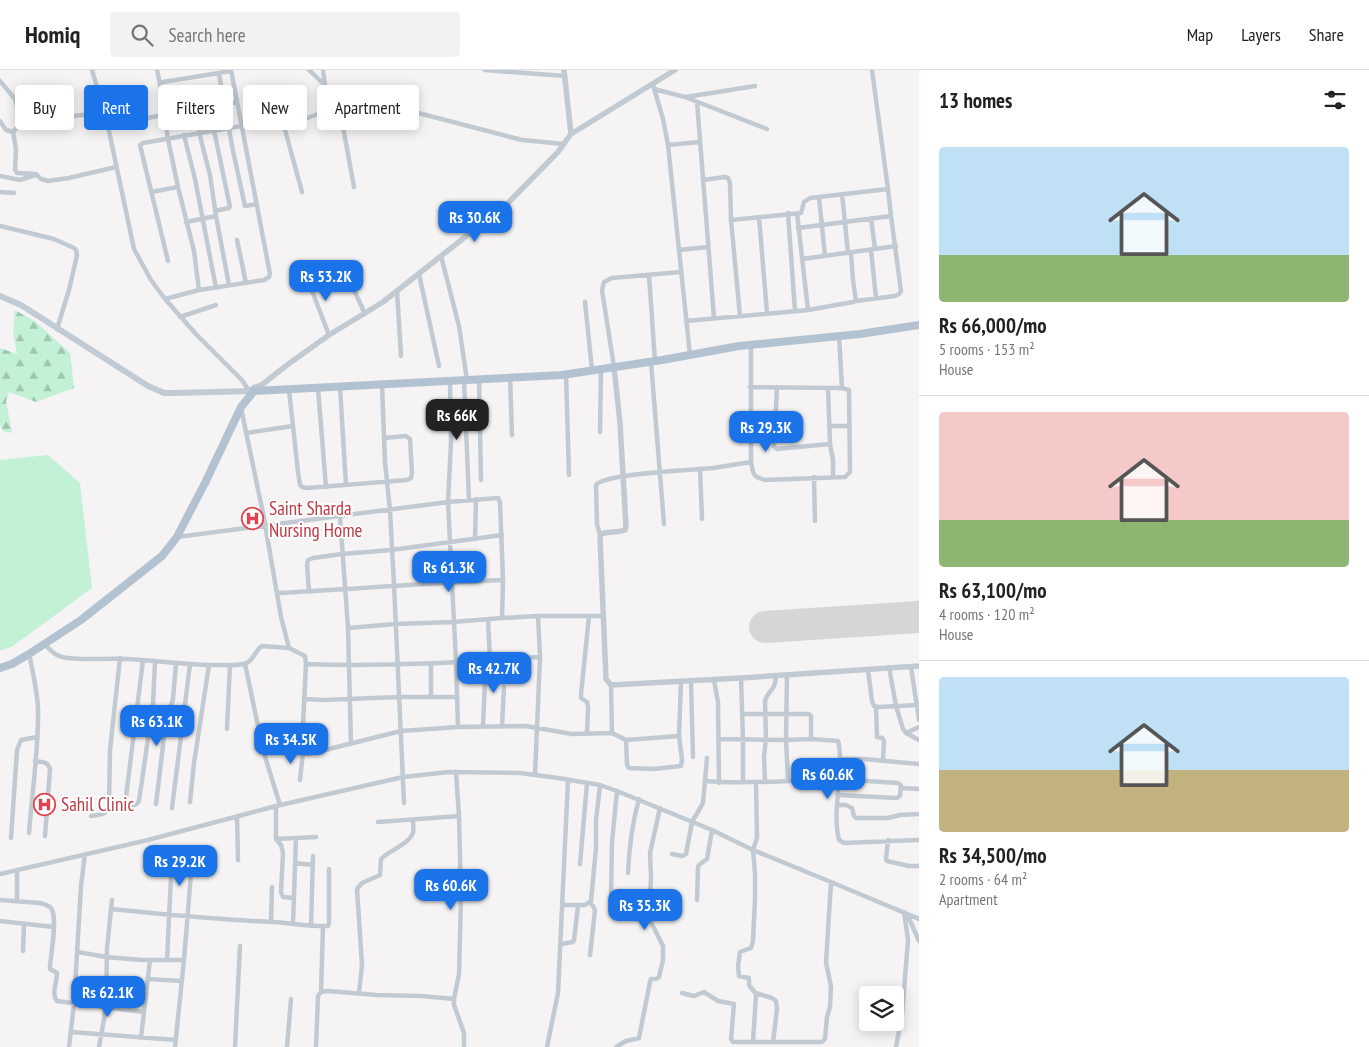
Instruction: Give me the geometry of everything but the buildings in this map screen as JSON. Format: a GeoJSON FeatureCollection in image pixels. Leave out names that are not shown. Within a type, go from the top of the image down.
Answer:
{"type":"FeatureCollection","features":[{"type":"Feature","properties":{"kind":"main road"},"geometry":{"type":"LineString","coordinates":[[0,296],[20,305],[148,386],[164,393],[174,394],[318,389],[566,374],[653,362],[751,345],[919,325]]}},
{"type":"Feature","properties":{"kind":"main road"},"geometry":{"type":"LineString","coordinates":[[0,668],[12,664],[29,654],[81,620],[162,556],[177,537],[203,488],[241,407],[251,391]]}},
{"type":"Feature","properties":{"kind":"street"},"geometry":{"type":"LineString","coordinates":[[96,85],[92,71],[98,70]]}},
{"type":"Feature","properties":{"kind":"street"},"geometry":{"type":"LineString","coordinates":[[158,70],[160,84],[231,71],[270,274],[267,279],[199,290],[165,299]]}},
{"type":"Feature","properties":{"kind":"street"},"geometry":{"type":"LineString","coordinates":[[309,70],[325,85]]}},
{"type":"Feature","properties":{"kind":"street"},"geometry":{"type":"LineString","coordinates":[[323,70],[325,85]]}},
{"type":"Feature","properties":{"kind":"street"},"geometry":{"type":"LineString","coordinates":[[485,70],[564,73],[570,134]]}},
{"type":"Feature","properties":{"kind":"street"},"geometry":{"type":"LineString","coordinates":[[109,130],[134,249],[151,280],[165,299],[204,344],[251,391],[262,385],[329,335],[383,302],[508,203],[558,152],[570,134],[653,87],[675,70]]}},
{"type":"Feature","properties":{"kind":"street"},"geometry":{"type":"LineString","coordinates":[[686,320],[808,310],[899,294],[901,291],[896,246],[872,70]]}},
{"type":"Feature","properties":{"kind":"street"},"geometry":{"type":"LineString","coordinates":[[219,74],[221,85]]}},
{"type":"Feature","properties":{"kind":"street"},"geometry":{"type":"LineString","coordinates":[[0,81],[15,99]]}},
{"type":"Feature","properties":{"kind":"street"},"geometry":{"type":"LineString","coordinates":[[685,97],[755,86]]}},
{"type":"Feature","properties":{"kind":"street"},"geometry":{"type":"LineString","coordinates":[[653,87],[685,97],[767,130]]}},
{"type":"Feature","properties":{"kind":"street"},"geometry":{"type":"LineString","coordinates":[[653,87],[663,119],[668,145],[690,356]]}},
{"type":"Feature","properties":{"kind":"street"},"geometry":{"type":"LineString","coordinates":[[233,103],[237,102]]}},
{"type":"Feature","properties":{"kind":"street"},"geometry":{"type":"LineString","coordinates":[[697,102],[714,318]]}},
{"type":"Feature","properties":{"kind":"street"},"geometry":{"type":"LineString","coordinates":[[419,113],[522,140],[564,144]]}},
{"type":"Feature","properties":{"kind":"street"},"geometry":{"type":"LineString","coordinates":[[302,192],[284,126],[317,114]]}},
{"type":"Feature","properties":{"kind":"street"},"geometry":{"type":"LineString","coordinates":[[0,122],[6,130],[13,132]]}},
{"type":"Feature","properties":{"kind":"street"},"geometry":{"type":"LineString","coordinates":[[233,127],[241,126]]}},
{"type":"Feature","properties":{"kind":"street"},"geometry":{"type":"LineString","coordinates":[[15,130],[13,132],[16,149],[16,172],[20,174],[36,174],[41,179],[48,181],[116,167]]}},
{"type":"Feature","properties":{"kind":"street"},"geometry":{"type":"LineString","coordinates":[[167,130],[186,222],[194,250],[199,290]]}},
{"type":"Feature","properties":{"kind":"street"},"geometry":{"type":"LineString","coordinates":[[168,261],[140,145],[143,142],[214,130],[230,206],[216,214],[186,222]]}},
{"type":"Feature","properties":{"kind":"street"},"geometry":{"type":"LineString","coordinates":[[230,130],[245,206],[257,204]]}},
{"type":"Feature","properties":{"kind":"street"},"geometry":{"type":"LineString","coordinates":[[344,130],[354,187]]}},
{"type":"Feature","properties":{"kind":"street"},"geometry":{"type":"LineString","coordinates":[[199,132],[210,175],[230,285]]}},
{"type":"Feature","properties":{"kind":"street"},"geometry":{"type":"LineString","coordinates":[[184,135],[195,179],[216,288]]}},
{"type":"Feature","properties":{"kind":"street"},"geometry":{"type":"LineString","coordinates":[[668,145],[700,142]]}},
{"type":"Feature","properties":{"kind":"street"},"geometry":{"type":"LineString","coordinates":[[0,176],[20,180],[36,174]]}},
{"type":"Feature","properties":{"kind":"street"},"geometry":{"type":"LineString","coordinates":[[703,180],[725,177],[728,178],[730,183],[731,220],[740,316]]}},
{"type":"Feature","properties":{"kind":"street"},"geometry":{"type":"LineString","coordinates":[[151,192],[178,186]]}},
{"type":"Feature","properties":{"kind":"street"},"geometry":{"type":"LineString","coordinates":[[731,220],[801,213],[804,202],[810,198],[888,188]]}},
{"type":"Feature","properties":{"kind":"street"},"geometry":{"type":"LineString","coordinates":[[0,192],[14,193]]}},
{"type":"Feature","properties":{"kind":"street"},"geometry":{"type":"LineString","coordinates":[[842,194],[844,222],[856,301]]}},
{"type":"Feature","properties":{"kind":"street"},"geometry":{"type":"LineString","coordinates":[[819,197],[825,256]]}},
{"type":"Feature","properties":{"kind":"street"},"geometry":{"type":"LineString","coordinates":[[797,213],[808,310]]}},
{"type":"Feature","properties":{"kind":"street"},"geometry":{"type":"LineString","coordinates":[[788,214],[795,311]]}},
{"type":"Feature","properties":{"kind":"street"},"geometry":{"type":"LineString","coordinates":[[798,228],[891,216]]}},
{"type":"Feature","properties":{"kind":"street"},"geometry":{"type":"LineString","coordinates":[[759,217],[767,313]]}},
{"type":"Feature","properties":{"kind":"street"},"geometry":{"type":"LineString","coordinates":[[871,218],[876,298]]}},
{"type":"Feature","properties":{"kind":"street"},"geometry":{"type":"LineString","coordinates":[[0,226],[54,239],[76,250],[77,256],[57,329]]}},
{"type":"Feature","properties":{"kind":"street"},"geometry":{"type":"LineString","coordinates":[[237,240],[246,283]]}},
{"type":"Feature","properties":{"kind":"street"},"geometry":{"type":"LineString","coordinates":[[802,259],[896,246]]}},
{"type":"Feature","properties":{"kind":"street"},"geometry":{"type":"LineString","coordinates":[[679,250],[708,247]]}},
{"type":"Feature","properties":{"kind":"street"},"geometry":{"type":"LineString","coordinates":[[441,256],[459,326],[465,380],[469,500]]}},
{"type":"Feature","properties":{"kind":"street"},"geometry":{"type":"LineString","coordinates":[[600,535],[605,532],[620,532],[625,530],[626,526],[624,476],[614,367],[602,290],[604,282],[612,278],[681,272]]}},
{"type":"Feature","properties":{"kind":"street"},"geometry":{"type":"LineString","coordinates":[[419,274],[439,366]]}},
{"type":"Feature","properties":{"kind":"street"},"geometry":{"type":"LineString","coordinates":[[649,275],[664,524]]}},
{"type":"Feature","properties":{"kind":"street"},"geometry":{"type":"LineString","coordinates":[[306,276],[329,335]]}},
{"type":"Feature","properties":{"kind":"street"},"geometry":{"type":"LineString","coordinates":[[354,290],[365,314]]}},
{"type":"Feature","properties":{"kind":"street"},"geometry":{"type":"LineString","coordinates":[[397,291],[401,356]]}},
{"type":"Feature","properties":{"kind":"street"},"geometry":{"type":"LineString","coordinates":[[585,302],[592,370]]}},
{"type":"Feature","properties":{"kind":"street"},"geometry":{"type":"LineString","coordinates":[[180,317],[216,305]]}},
{"type":"Feature","properties":{"kind":"street"},"geometry":{"type":"LineString","coordinates":[[839,336],[842,388]]}},
{"type":"Feature","properties":{"kind":"street"},"geometry":{"type":"LineString","coordinates":[[750,387],[842,388],[849,390],[850,472],[845,477],[765,480],[757,478],[751,462],[750,387],[751,345]]}},
{"type":"Feature","properties":{"kind":"street"},"geometry":{"type":"LineString","coordinates":[[600,432],[602,369]]}},
{"type":"Feature","properties":{"kind":"street"},"geometry":{"type":"LineString","coordinates":[[566,374],[569,475]]}},
{"type":"Feature","properties":{"kind":"street"},"geometry":{"type":"LineString","coordinates":[[510,377],[512,434]]}},
{"type":"Feature","properties":{"kind":"street"},"geometry":{"type":"LineString","coordinates":[[479,379],[481,480]]}},
{"type":"Feature","properties":{"kind":"street"},"geometry":{"type":"LineString","coordinates":[[450,381],[451,442],[448,502],[458,727]]}},
{"type":"Feature","properties":{"kind":"street"},"geometry":{"type":"LineString","coordinates":[[382,385],[404,802]]}},
{"type":"Feature","properties":{"kind":"street"},"geometry":{"type":"LineString","coordinates":[[340,387],[346,485]]}},
{"type":"Feature","properties":{"kind":"street"},"geometry":{"type":"LineString","coordinates":[[777,387],[774,447],[777,450],[830,444]]}},
{"type":"Feature","properties":{"kind":"street"},"geometry":{"type":"LineString","coordinates":[[828,388],[833,476]]}},
{"type":"Feature","properties":{"kind":"street"},"geometry":{"type":"LineString","coordinates":[[318,389],[326,487]]}},
{"type":"Feature","properties":{"kind":"street"},"geometry":{"type":"LineString","coordinates":[[289,390],[300,485],[302,488],[407,480],[411,478],[410,439],[406,436],[384,438]]}},
{"type":"Feature","properties":{"kind":"street"},"geometry":{"type":"LineString","coordinates":[[241,407],[289,648]]}},
{"type":"Feature","properties":{"kind":"street"},"geometry":{"type":"LineString","coordinates":[[246,434],[293,426]]}},
{"type":"Feature","properties":{"kind":"street"},"geometry":{"type":"LineString","coordinates":[[829,426],[850,426]]}},
{"type":"Feature","properties":{"kind":"street"},"geometry":{"type":"LineString","coordinates":[[612,733],[611,685],[606,679],[596,483],[624,476],[751,462]]}},
{"type":"Feature","properties":{"kind":"street"},"geometry":{"type":"LineString","coordinates":[[700,469],[702,519]]}},
{"type":"Feature","properties":{"kind":"street"},"geometry":{"type":"LineString","coordinates":[[814,477],[815,521]]}},
{"type":"Feature","properties":{"kind":"street"},"geometry":{"type":"LineString","coordinates":[[177,537],[448,502],[498,498],[500,502],[502,535],[502,618]]}},
{"type":"Feature","properties":{"kind":"street"},"geometry":{"type":"LineString","coordinates":[[474,539],[476,499]]}},
{"type":"Feature","properties":{"kind":"street"},"geometry":{"type":"LineString","coordinates":[[340,517],[348,628],[351,744]]}},
{"type":"Feature","properties":{"kind":"street"},"geometry":{"type":"LineString","coordinates":[[309,592],[307,567],[308,560],[313,558],[502,535]]}},
{"type":"Feature","properties":{"kind":"street"},"geometry":{"type":"LineString","coordinates":[[277,593],[503,580]]}},
{"type":"Feature","properties":{"kind":"street"},"geometry":{"type":"LineString","coordinates":[[348,628],[538,616],[604,616]]}},
{"type":"Feature","properties":{"kind":"street"},"geometry":{"type":"LineString","coordinates":[[535,775],[540,657],[538,616]]}},
{"type":"Feature","properties":{"kind":"street"},"geometry":{"type":"LineString","coordinates":[[587,733],[588,707],[587,702],[581,698],[581,694],[589,616]]}},
{"type":"Feature","properties":{"kind":"street"},"geometry":{"type":"LineString","coordinates":[[482,726],[488,660],[488,619]]}},
{"type":"Feature","properties":{"kind":"street"},"geometry":{"type":"LineString","coordinates":[[44,643],[54,654],[61,657],[120,658],[176,664],[245,664],[252,659],[257,650],[262,646],[289,648],[304,656],[306,664],[303,752],[300,780]]}},
{"type":"Feature","properties":{"kind":"street"},"geometry":{"type":"LineString","coordinates":[[29,654],[38,708],[29,833]]}},
{"type":"Feature","properties":{"kind":"street"},"geometry":{"type":"LineString","coordinates":[[306,664],[349,666],[540,657]]}},
{"type":"Feature","properties":{"kind":"street"},"geometry":{"type":"LineString","coordinates":[[90,816],[105,814],[109,805],[110,750],[120,658]]}},
{"type":"Feature","properties":{"kind":"street"},"geometry":{"type":"LineString","coordinates":[[125,805],[143,660]]}},
{"type":"Feature","properties":{"kind":"street"},"geometry":{"type":"LineString","coordinates":[[109,805],[134,805],[139,801],[153,704],[155,661]]}},
{"type":"Feature","properties":{"kind":"street"},"geometry":{"type":"LineString","coordinates":[[431,663],[431,697]]}},
{"type":"Feature","properties":{"kind":"street"},"geometry":{"type":"LineString","coordinates":[[156,804],[166,721],[173,699],[176,664]]}},
{"type":"Feature","properties":{"kind":"street"},"geometry":{"type":"LineString","coordinates":[[172,808],[190,664]]}},
{"type":"Feature","properties":{"kind":"street"},"geometry":{"type":"LineString","coordinates":[[245,664],[263,750],[278,805],[276,839],[281,845],[283,853],[281,892],[283,897],[294,898]]}},
{"type":"Feature","properties":{"kind":"street"},"geometry":{"type":"LineString","coordinates":[[190,802],[209,665]]}},
{"type":"Feature","properties":{"kind":"street"},"geometry":{"type":"LineString","coordinates":[[227,729],[230,665]]}},
{"type":"Feature","properties":{"kind":"street"},"geometry":{"type":"LineString","coordinates":[[911,666],[919,720]]}},
{"type":"Feature","properties":{"kind":"street"},"geometry":{"type":"LineString","coordinates":[[611,685],[919,666]]}},
{"type":"Feature","properties":{"kind":"street"},"geometry":{"type":"LineString","coordinates":[[889,667],[896,706],[903,729],[906,733],[919,740]]}},
{"type":"Feature","properties":{"kind":"street"},"geometry":{"type":"LineString","coordinates":[[868,670],[872,701],[876,707],[877,737],[882,738],[884,741],[883,760]]}},
{"type":"Feature","properties":{"kind":"street"},"geometry":{"type":"LineString","coordinates":[[787,675],[786,740],[788,781]]}},
{"type":"Feature","properties":{"kind":"street"},"geometry":{"type":"LineString","coordinates":[[764,782],[766,739],[764,714],[766,697],[775,686],[776,676]]}},
{"type":"Feature","properties":{"kind":"street"},"geometry":{"type":"LineString","coordinates":[[741,678],[743,782]]}},
{"type":"Feature","properties":{"kind":"street"},"geometry":{"type":"LineString","coordinates":[[714,680],[718,702],[720,739],[719,782]]}},
{"type":"Feature","properties":{"kind":"street"},"geometry":{"type":"LineString","coordinates":[[626,740],[628,768],[654,769],[682,765],[679,736],[681,681]]}},
{"type":"Feature","properties":{"kind":"street"},"geometry":{"type":"LineString","coordinates":[[691,681],[693,757]]}},
{"type":"Feature","properties":{"kind":"street"},"geometry":{"type":"LineString","coordinates":[[502,726],[504,687]]}},
{"type":"Feature","properties":{"kind":"street"},"geometry":{"type":"LineString","coordinates":[[304,699],[457,697]]}},
{"type":"Feature","properties":{"kind":"street"},"geometry":{"type":"LineString","coordinates":[[876,707],[918,705]]}},
{"type":"Feature","properties":{"kind":"street"},"geometry":{"type":"LineString","coordinates":[[742,714],[810,714],[811,739]]}},
{"type":"Feature","properties":{"kind":"street"},"geometry":{"type":"LineString","coordinates":[[303,752],[305,754],[313,753],[401,731],[458,727],[538,727],[572,734],[612,733],[626,740],[679,736]]}},
{"type":"Feature","properties":{"kind":"street"},"geometry":{"type":"LineString","coordinates":[[906,733],[919,728]]}},
{"type":"Feature","properties":{"kind":"street"},"geometry":{"type":"LineString","coordinates":[[10,838],[18,744],[21,740],[37,737]]}},
{"type":"Feature","properties":{"kind":"street"},"geometry":{"type":"LineString","coordinates":[[720,739],[811,739],[838,741],[840,759],[840,780],[837,795],[838,839],[841,842],[919,840]]}},
{"type":"Feature","properties":{"kind":"street"},"geometry":{"type":"LineString","coordinates":[[672,854],[685,855],[692,822],[703,803],[707,758]]}},
{"type":"Feature","properties":{"kind":"street"},"geometry":{"type":"LineString","coordinates":[[840,759],[883,760],[919,764]]}},
{"type":"Feature","properties":{"kind":"street"},"geometry":{"type":"LineString","coordinates":[[35,761],[46,763],[50,768],[45,836]]}},
{"type":"Feature","properties":{"kind":"street"},"geometry":{"type":"LineString","coordinates":[[456,772],[460,816],[461,897],[459,974],[454,1005],[464,1033],[464,1047]]}},
{"type":"Feature","properties":{"kind":"street"},"geometry":{"type":"LineString","coordinates":[[0,874],[181,832],[278,805],[403,777],[456,772],[520,773],[600,785],[639,799],[712,830],[753,850],[919,919]]}},
{"type":"Feature","properties":{"kind":"street"},"geometry":{"type":"LineString","coordinates":[[547,1047],[552,1018],[558,999],[568,780]]}},
{"type":"Feature","properties":{"kind":"street"},"geometry":{"type":"LineString","coordinates":[[706,781],[840,780],[898,783],[901,788],[901,795],[897,798],[837,795]]}},
{"type":"Feature","properties":{"kind":"street"},"geometry":{"type":"LineString","coordinates":[[756,782],[757,838],[753,850],[755,873],[753,941],[751,948],[742,950],[740,954],[738,974],[749,978],[750,985],[756,993],[776,1001],[777,1009],[773,1042]]}},
{"type":"Feature","properties":{"kind":"street"},"geometry":{"type":"LineString","coordinates":[[580,864],[587,783]]}},
{"type":"Feature","properties":{"kind":"street"},"geometry":{"type":"LineString","coordinates":[[590,955],[595,910],[590,903],[600,785]]}},
{"type":"Feature","properties":{"kind":"street"},"geometry":{"type":"LineString","coordinates":[[901,788],[919,789]]}},
{"type":"Feature","properties":{"kind":"street"},"geometry":{"type":"LineString","coordinates":[[617,791],[612,842],[611,894],[612,896],[650,896]]}},
{"type":"Feature","properties":{"kind":"street"},"geometry":{"type":"LineString","coordinates":[[628,873],[631,835],[639,799]]}},
{"type":"Feature","properties":{"kind":"street"},"geometry":{"type":"LineString","coordinates":[[838,805],[852,808],[856,818],[888,818],[919,814]]}},
{"type":"Feature","properties":{"kind":"street"},"geometry":{"type":"LineString","coordinates":[[616,1047],[626,1041],[639,1038],[650,982],[659,977],[663,960],[662,942],[649,918],[650,853],[660,808]]}},
{"type":"Feature","properties":{"kind":"street"},"geometry":{"type":"LineString","coordinates":[[237,816],[238,860]]}},
{"type":"Feature","properties":{"kind":"street"},"geometry":{"type":"LineString","coordinates":[[378,822],[460,816]]}},
{"type":"Feature","properties":{"kind":"street"},"geometry":{"type":"LineString","coordinates":[[360,994],[362,965],[357,889],[362,883],[380,875],[381,859],[410,837],[414,831],[413,820]]}},
{"type":"Feature","properties":{"kind":"street"},"geometry":{"type":"LineString","coordinates":[[697,900],[698,867],[707,859],[712,830]]}},
{"type":"Feature","properties":{"kind":"street"},"geometry":{"type":"LineString","coordinates":[[276,839],[316,837]]}},
{"type":"Feature","properties":{"kind":"street"},"geometry":{"type":"LineString","coordinates":[[293,923],[296,838]]}},
{"type":"Feature","properties":{"kind":"street"},"geometry":{"type":"LineString","coordinates":[[888,840],[887,861],[909,866],[919,866]]}},
{"type":"Feature","properties":{"kind":"street"},"geometry":{"type":"LineString","coordinates":[[69,1047],[85,854]]}},
{"type":"Feature","properties":{"kind":"street"},"geometry":{"type":"LineString","coordinates":[[311,926],[313,856]]}},
{"type":"Feature","properties":{"kind":"street"},"geometry":{"type":"LineString","coordinates":[[175,1047],[192,861]]}},
{"type":"Feature","properties":{"kind":"street"},"geometry":{"type":"LineString","coordinates":[[295,863],[313,865]]}},
{"type":"Feature","properties":{"kind":"street"},"geometry":{"type":"LineString","coordinates":[[111,909],[216,919],[328,926],[329,869]]}},
{"type":"Feature","properties":{"kind":"street"},"geometry":{"type":"LineString","coordinates":[[17,870],[17,901]]}},
{"type":"Feature","properties":{"kind":"street"},"geometry":{"type":"LineString","coordinates":[[167,960],[171,876]]}},
{"type":"Feature","properties":{"kind":"street"},"geometry":{"type":"LineString","coordinates":[[682,993],[694,996],[706,992],[718,1001],[734,1004],[732,1041],[822,1042],[825,1040],[831,987],[826,962],[832,882]]}},
{"type":"Feature","properties":{"kind":"street"},"geometry":{"type":"LineString","coordinates":[[271,922],[272,888]]}},
{"type":"Feature","properties":{"kind":"street"},"geometry":{"type":"LineString","coordinates":[[99,1047],[106,1008],[106,957],[112,900]]}},
{"type":"Feature","properties":{"kind":"street"},"geometry":{"type":"LineString","coordinates":[[0,901],[40,903],[50,908],[54,916],[50,969],[57,974],[54,998],[57,1001],[144,1012]]}},
{"type":"Feature","properties":{"kind":"street"},"geometry":{"type":"LineString","coordinates":[[562,905],[578,906],[590,903]]}},
{"type":"Feature","properties":{"kind":"street"},"geometry":{"type":"LineString","coordinates":[[561,944],[573,942],[574,940],[578,906]]}},
{"type":"Feature","properties":{"kind":"street"},"geometry":{"type":"LineString","coordinates":[[905,913],[919,940]]}},
{"type":"Feature","properties":{"kind":"street"},"geometry":{"type":"LineString","coordinates":[[896,1047],[902,1015],[908,935],[905,913]]}},
{"type":"Feature","properties":{"kind":"street"},"geometry":{"type":"LineString","coordinates":[[0,921],[54,927]]}},
{"type":"Feature","properties":{"kind":"street"},"geometry":{"type":"LineString","coordinates":[[23,951],[24,924]]}},
{"type":"Feature","properties":{"kind":"street"},"geometry":{"type":"LineString","coordinates":[[316,1047],[318,996],[321,992],[323,926]]}},
{"type":"Feature","properties":{"kind":"street"},"geometry":{"type":"LineString","coordinates":[[235,1047],[240,946]]}},
{"type":"Feature","properties":{"kind":"street"},"geometry":{"type":"LineString","coordinates":[[78,952],[106,957],[184,960]]}},
{"type":"Feature","properties":{"kind":"street"},"geometry":{"type":"LineString","coordinates":[[142,1038],[150,960]]}},
{"type":"Feature","properties":{"kind":"street"},"geometry":{"type":"LineString","coordinates":[[148,980],[182,981]]}},
{"type":"Feature","properties":{"kind":"street"},"geometry":{"type":"LineString","coordinates":[[321,992],[328,990],[360,994],[454,999]]}},
{"type":"Feature","properties":{"kind":"street"},"geometry":{"type":"LineString","coordinates":[[753,1042],[756,993]]}},
{"type":"Feature","properties":{"kind":"street"},"geometry":{"type":"LineString","coordinates":[[287,1047],[291,999]]}},
{"type":"Feature","properties":{"kind":"street"},"geometry":{"type":"LineString","coordinates":[[71,1032],[176,1040]]}},
{"type":"Feature","properties":{"kind":"green space"},"geometry":{"type":"Polygon","coordinates":[[[15,310],[36,322],[70,353],[74,388],[36,402],[9,392],[6,401],[12,433],[3,431],[0,424],[0,348],[17,354],[13,331],[15,310]]]}},
{"type":"Feature","properties":{"kind":"green space"},"geometry":{"type":"Polygon","coordinates":[[[48,455],[80,483],[92,588],[13,646],[0,651],[0,460],[48,455]]]}},
{"type":"Feature","properties":{"kind":"runway"},"geometry":{"type":"LineString","coordinates":[[765,627],[919,617]]}},
{"type":"Feature","properties":{"kind":"place","name":"Saint Sharda Nursing Home"},"geometry":{"type":"Point","coordinates":[253,519]}},
{"type":"Feature","properties":{"kind":"place","name":"Sahil Clinic"},"geometry":{"type":"Point","coordinates":[45,804]}}]}
